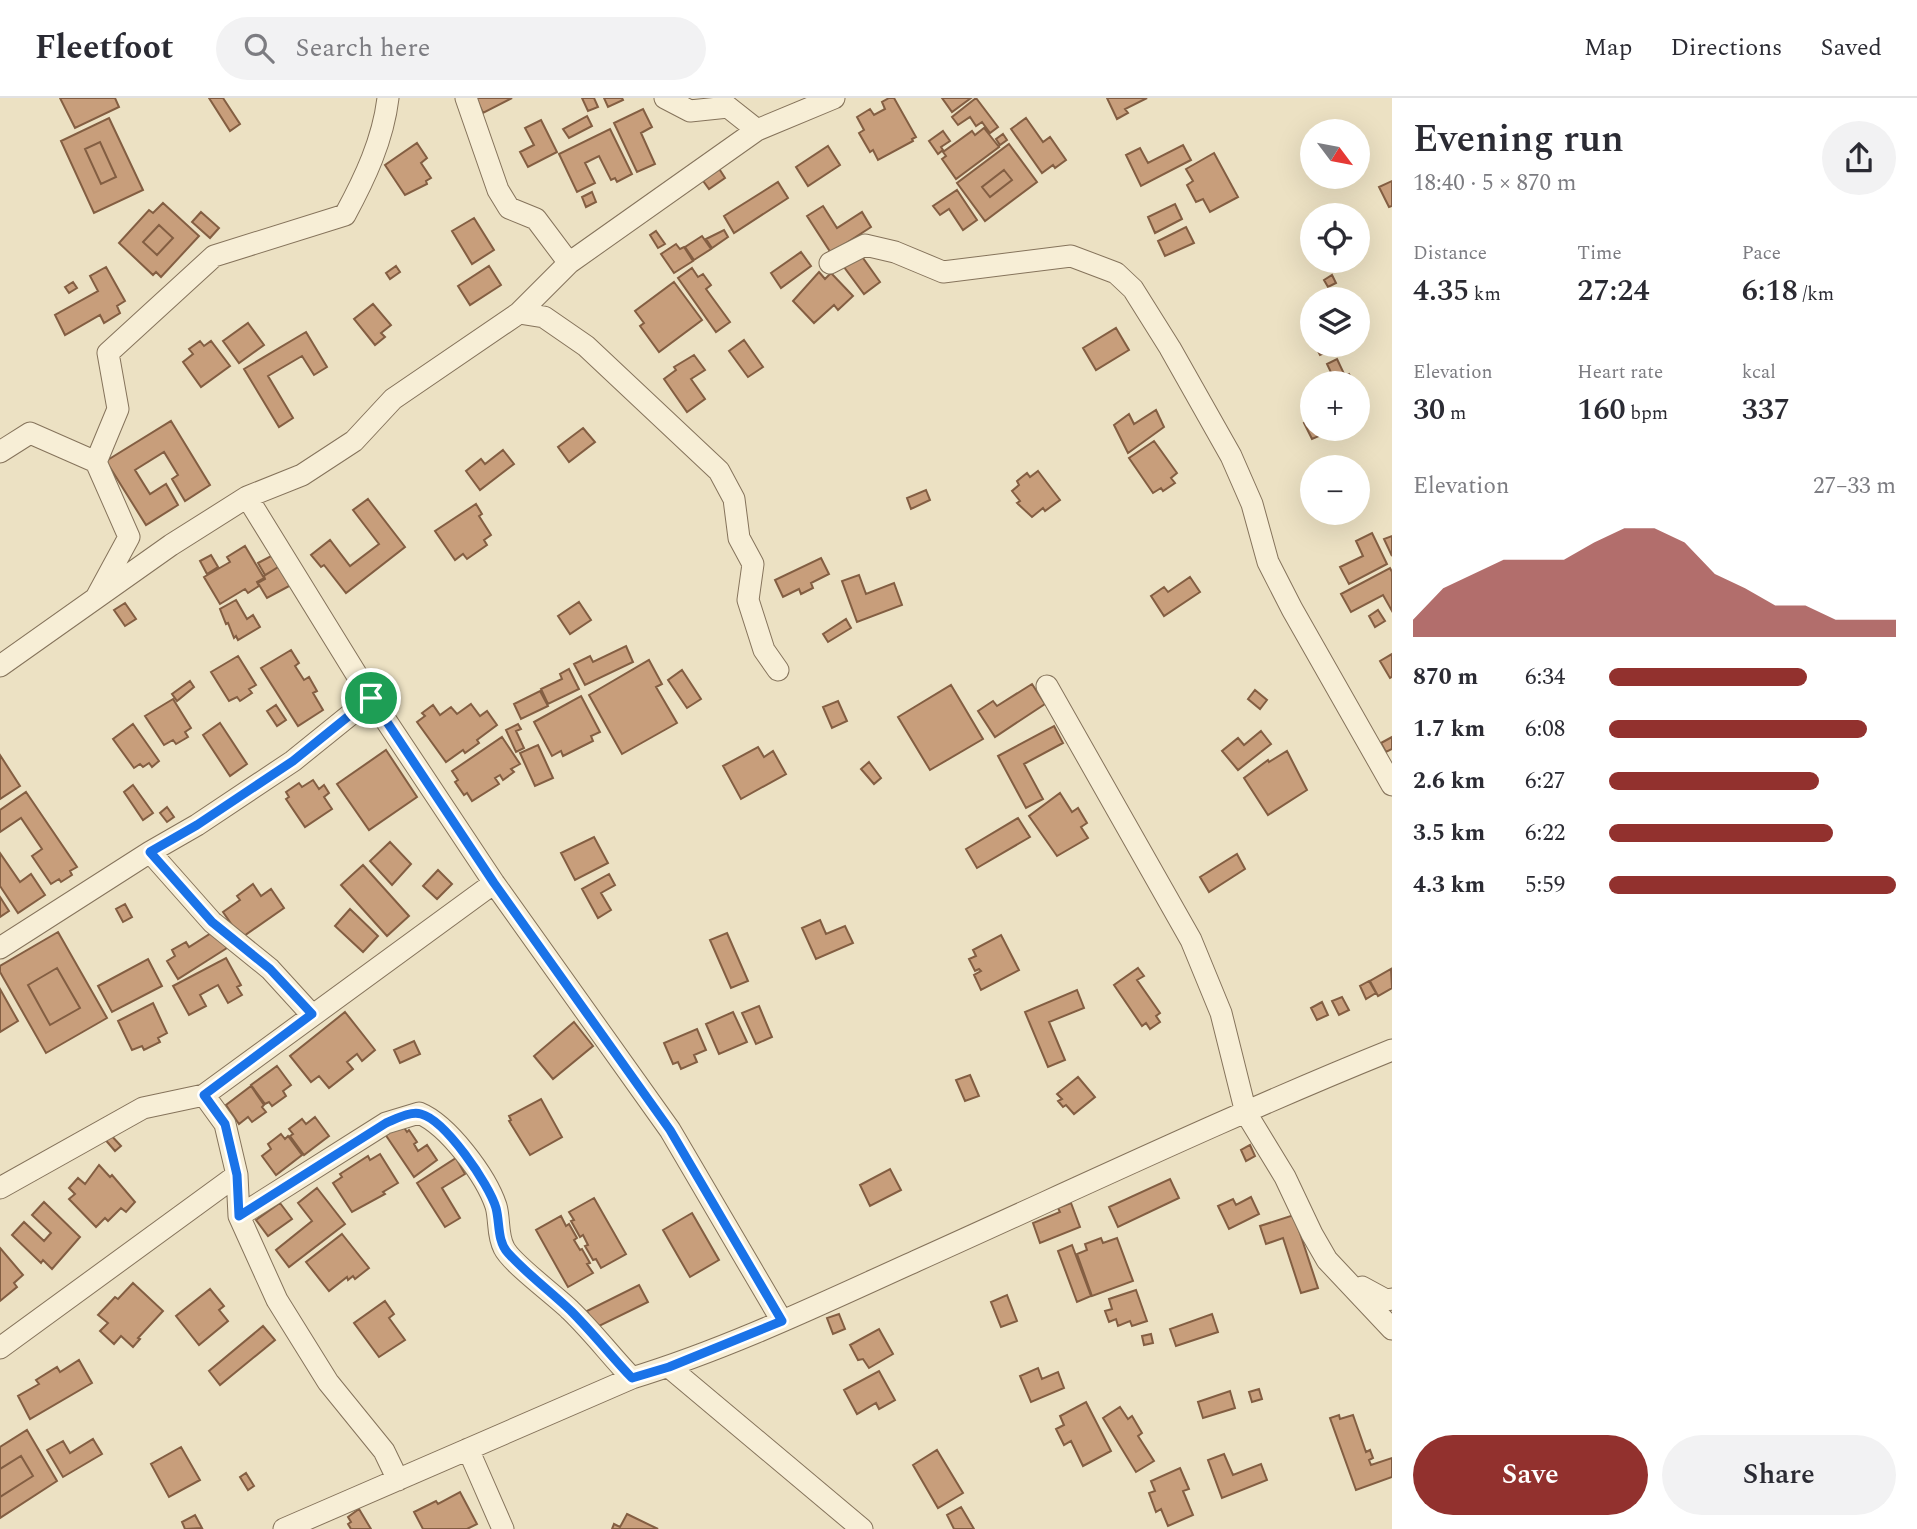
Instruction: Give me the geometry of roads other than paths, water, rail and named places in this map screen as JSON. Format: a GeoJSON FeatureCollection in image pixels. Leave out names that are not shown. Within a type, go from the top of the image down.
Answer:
{"type":"FeatureCollection","features":[{"type":"Feature","properties":{"kind":"street"},"geometry":{"type":"LineString","coordinates":[[96,462],[118,409],[108,353],[214,256],[345,215],[368,173],[388,98]]}},
{"type":"Feature","properties":{"kind":"street"},"geometry":{"type":"LineString","coordinates":[[466,98],[498,190],[509,208],[536,219],[569,263]]}},
{"type":"Feature","properties":{"kind":"street"},"geometry":{"type":"LineString","coordinates":[[665,98],[690,111],[728,107],[757,130]]}},
{"type":"Feature","properties":{"kind":"street"},"geometry":{"type":"LineString","coordinates":[[0,666],[172,545],[247,497],[302,475],[354,441],[393,399],[519,313],[569,263],[757,130],[834,98]]}},
{"type":"Feature","properties":{"kind":"street"},"geometry":{"type":"LineString","coordinates":[[830,263],[865,245],[895,252],[943,272],[1071,256],[1116,273],[1133,289],[1231,456],[1252,504],[1268,562],[1392,785]]}},
{"type":"Feature","properties":{"kind":"street"},"geometry":{"type":"LineString","coordinates":[[519,313],[544,317],[586,346],[719,471],[734,499],[739,538],[753,564],[748,600],[764,650],[778,670]]}},
{"type":"Feature","properties":{"kind":"street"},"geometry":{"type":"LineString","coordinates":[[0,452],[30,433],[96,462],[129,537],[95,600]]}},
{"type":"Feature","properties":{"kind":"street"},"geometry":{"type":"LineString","coordinates":[[247,497],[371,698],[494,883],[670,1130],[782,1321]]}},
{"type":"Feature","properties":{"kind":"street"},"geometry":{"type":"LineString","coordinates":[[1047,686],[1191,940],[1222,1013],[1245,1113],[1285,1177],[1327,1260],[1392,1329]]}},
{"type":"Feature","properties":{"kind":"street"},"geometry":{"type":"LineString","coordinates":[[0,948],[197,825],[293,761],[371,698]]}},
{"type":"Feature","properties":{"kind":"street"},"geometry":{"type":"LineString","coordinates":[[150,852],[212,922],[270,969],[312,1014]]}},
{"type":"Feature","properties":{"kind":"street"},"geometry":{"type":"LineString","coordinates":[[0,1188],[143,1108],[204,1095],[494,883]]}},
{"type":"Feature","properties":{"kind":"street"},"geometry":{"type":"LineString","coordinates":[[284,1529],[632,1378],[669,1367],[782,1321],[1245,1113],[1392,1050]]}},
{"type":"Feature","properties":{"kind":"street"},"geometry":{"type":"LineString","coordinates":[[204,1095],[225,1124],[237,1175],[239,1216],[277,1300],[328,1382],[384,1451],[398,1480]]}},
{"type":"Feature","properties":{"kind":"street"},"geometry":{"type":"LineString","coordinates":[[239,1216],[386,1123],[419,1113],[431,1118],[472,1162],[488,1186],[505,1251],[572,1312],[632,1378]]}},
{"type":"Feature","properties":{"kind":"street"},"geometry":{"type":"LineString","coordinates":[[0,1348],[237,1175]]}},
{"type":"Feature","properties":{"kind":"street"},"geometry":{"type":"LineString","coordinates":[[1327,1260],[1359,1285],[1386,1300],[1392,1299]]}},
{"type":"Feature","properties":{"kind":"street"},"geometry":{"type":"LineString","coordinates":[[669,1367],[862,1529]]}},
{"type":"Feature","properties":{"kind":"street"},"geometry":{"type":"LineString","coordinates":[[468,1449],[503,1529]]}}]}
